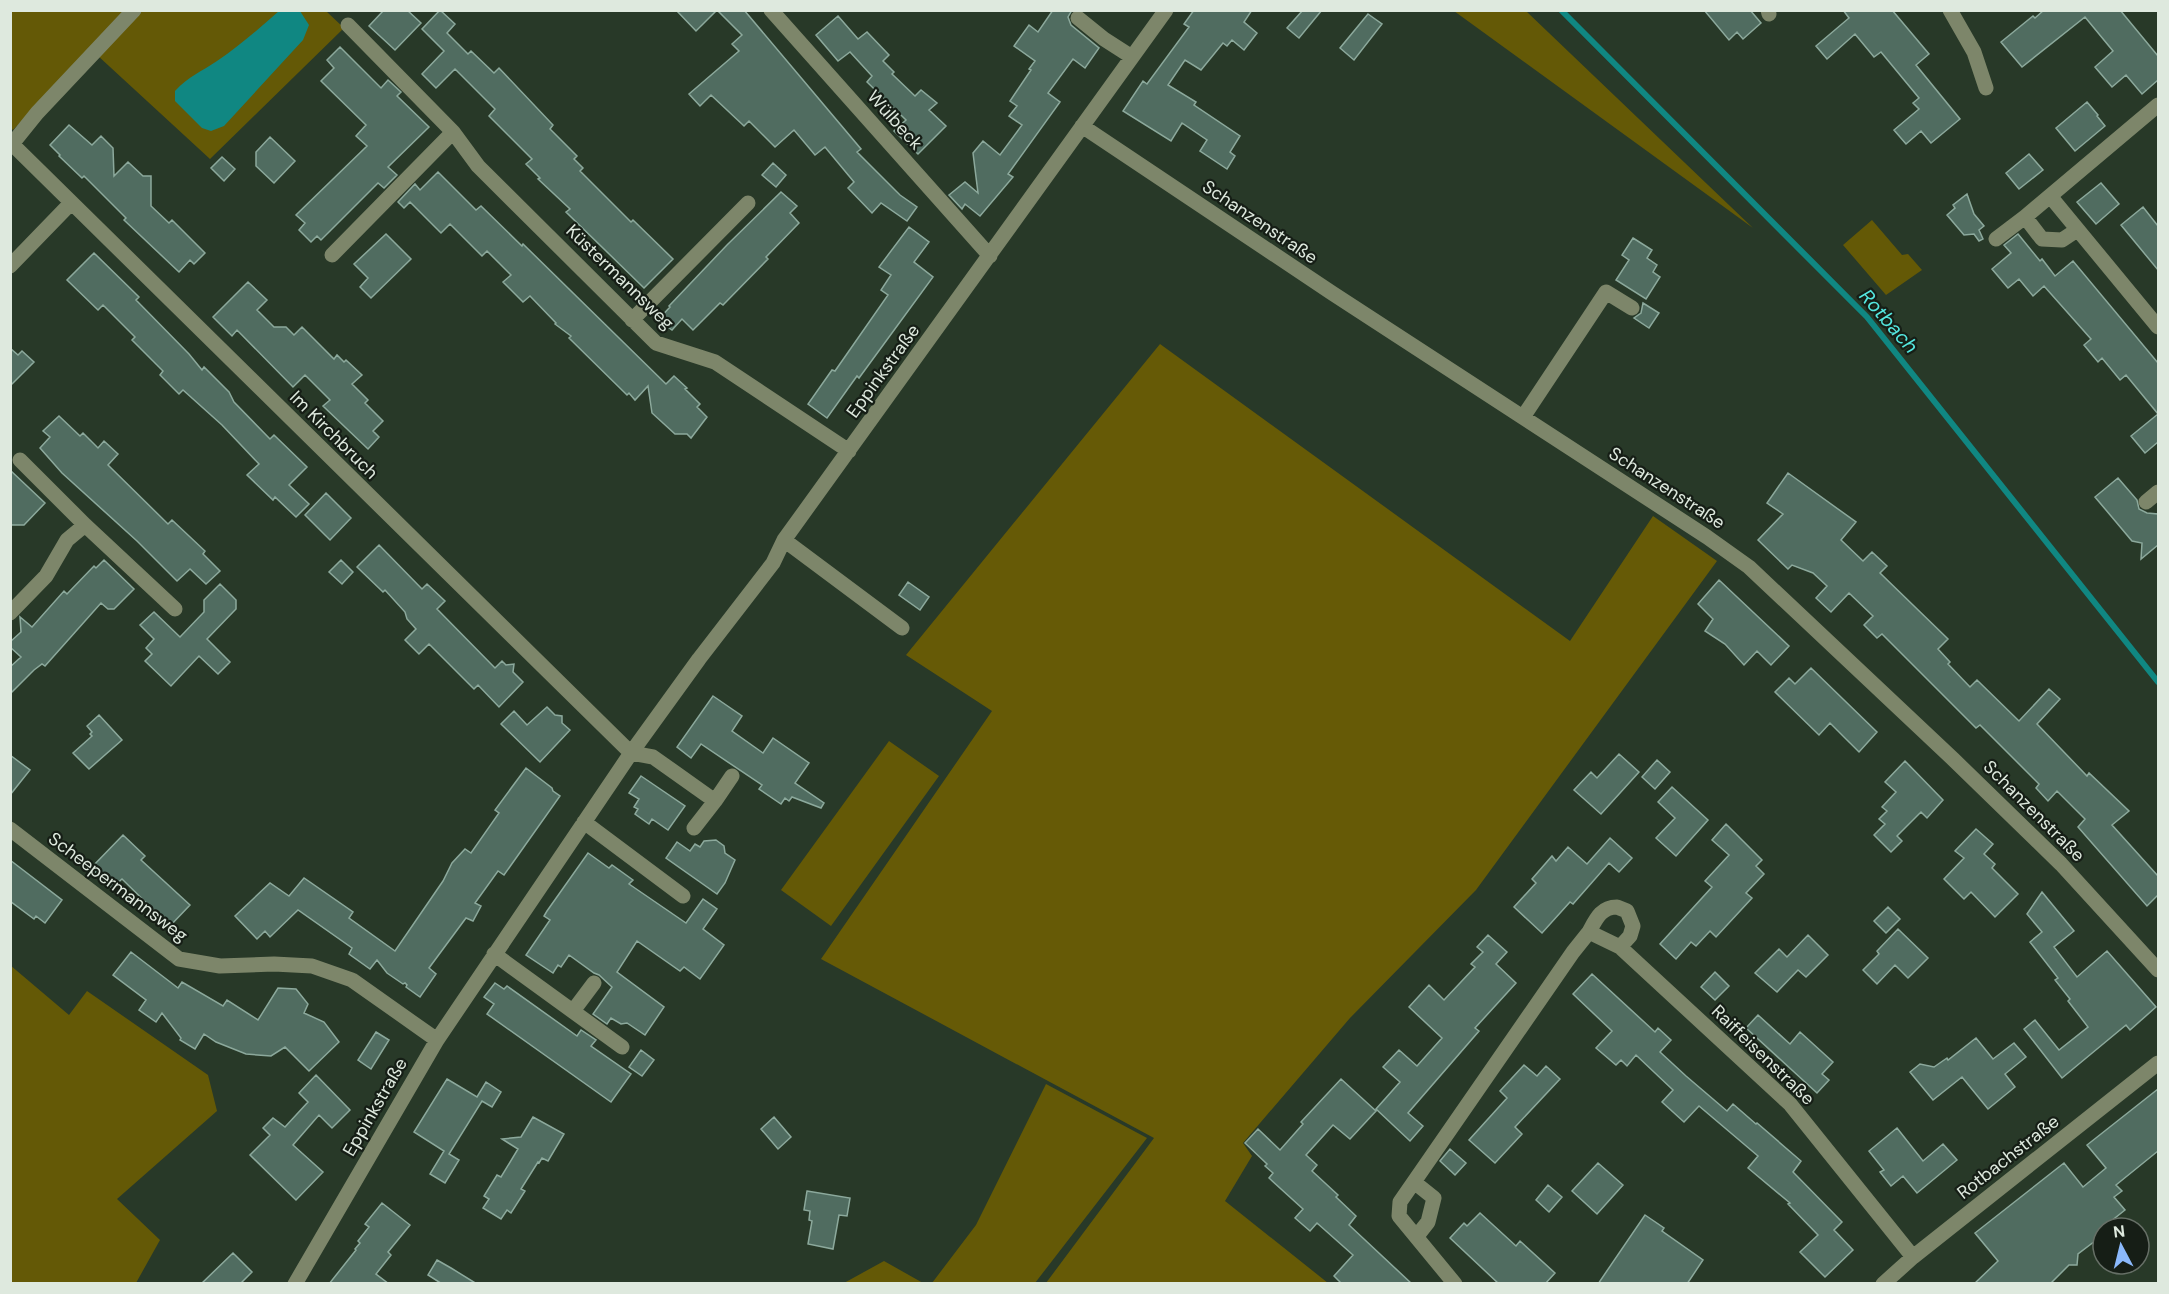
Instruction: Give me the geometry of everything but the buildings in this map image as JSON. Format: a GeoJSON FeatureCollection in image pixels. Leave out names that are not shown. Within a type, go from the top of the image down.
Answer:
{"type":"FeatureCollection","features":[{"type":"Feature","properties":{"kind":"street"},"geometry":{"type":"LineString","coordinates":[[11,143],[135,10]]}},
{"type":"Feature","properties":{"kind":"street","name":"Wülbeck"},"geometry":{"type":"LineString","coordinates":[[771,10],[990,256]]}},
{"type":"Feature","properties":{"kind":"street","name":"Eppinkstraße"},"geometry":{"type":"LineString","coordinates":[[294,1284],[437,1040],[631,753],[699,659],[773,563],[784,540],[1166,10]]}},
{"type":"Feature","properties":{"kind":"street"},"geometry":{"type":"LineString","coordinates":[[1950,10],[1974,52],[1986,88]]}},
{"type":"Feature","properties":{"kind":"street"},"geometry":{"type":"LineString","coordinates":[[1078,18],[1104,39],[1132,57]]}},
{"type":"Feature","properties":{"kind":"street","name":"Küstermannsweg"},"geometry":{"type":"LineString","coordinates":[[348,25],[453,132],[478,166],[656,343],[715,362],[849,451]]}},
{"type":"Feature","properties":{"kind":"street"},"geometry":{"type":"LineString","coordinates":[[1996,239],[2158,105]]}},
{"type":"Feature","properties":{"kind":"street","name":"Schanzenstraße"},"geometry":{"type":"LineString","coordinates":[[1083,126],[1332,293],[1707,537],[1749,567],[2061,864],[2158,970]]}},
{"type":"Feature","properties":{"kind":"street"},"geometry":{"type":"LineString","coordinates":[[332,255],[453,132]]}},
{"type":"Feature","properties":{"kind":"street","name":"Im Kirchbruch"},"geometry":{"type":"LineString","coordinates":[[11,143],[631,753]]}},
{"type":"Feature","properties":{"kind":"street"},"geometry":{"type":"LineString","coordinates":[[2050,196],[2158,327]]}},
{"type":"Feature","properties":{"kind":"street"},"geometry":{"type":"LineString","coordinates":[[632,320],[748,202]]}},
{"type":"Feature","properties":{"kind":"street"},"geometry":{"type":"LineString","coordinates":[[10,266],[71,203]]}},
{"type":"Feature","properties":{"kind":"street"},"geometry":{"type":"LineString","coordinates":[[2025,217],[2042,239],[2062,240],[2077,230]]}},
{"type":"Feature","properties":{"kind":"street"},"geometry":{"type":"LineString","coordinates":[[1523,417],[1606,292],[1632,308]]}},
{"type":"Feature","properties":{"kind":"street"},"geometry":{"type":"LineString","coordinates":[[21,460],[85,525],[175,609]]}},
{"type":"Feature","properties":{"kind":"street"},"geometry":{"type":"LineString","coordinates":[[10,613],[46,576],[67,540],[85,525]]}},
{"type":"Feature","properties":{"kind":"street"},"geometry":{"type":"LineString","coordinates":[[784,540],[902,628]]}},
{"type":"Feature","properties":{"kind":"street"},"geometry":{"type":"LineString","coordinates":[[631,753],[653,757],[715,801]]}},
{"type":"Feature","properties":{"kind":"street"},"geometry":{"type":"LineString","coordinates":[[694,828],[732,776]]}},
{"type":"Feature","properties":{"kind":"street"},"geometry":{"type":"LineString","coordinates":[[584,822],[683,896]]}},
{"type":"Feature","properties":{"kind":"street","name":"Scheepermannsweg"},"geometry":{"type":"LineString","coordinates":[[10,829],[179,959],[220,966],[274,964],[312,966],[352,980],[437,1040]]}},
{"type":"Feature","properties":{"kind":"street"},"geometry":{"type":"LineString","coordinates":[[1455,1284],[1399,1216],[1400,1202],[1602,911],[1612,907],[1623,909],[1630,916],[1633,926],[1630,936],[1620,947]]}},
{"type":"Feature","properties":{"kind":"street","name":"Raiffeisenstraße"},"geometry":{"type":"LineString","coordinates":[[1589,932],[1620,947],[1790,1104],[1913,1257]]}},
{"type":"Feature","properties":{"kind":"street"},"geometry":{"type":"LineString","coordinates":[[494,954],[622,1047]]}},
{"type":"Feature","properties":{"kind":"street"},"geometry":{"type":"LineString","coordinates":[[573,1011],[594,983]]}},
{"type":"Feature","properties":{"kind":"street","name":"Rotbachstraße"},"geometry":{"type":"LineString","coordinates":[[1883,1284],[1913,1257],[2158,1063]]}},
{"type":"Feature","properties":{"kind":"street"},"geometry":{"type":"LineString","coordinates":[[1414,1182],[1434,1198],[1428,1222],[1417,1236]]}},
{"type":"Feature","properties":{"kind":"shaded area"},"geometry":{"type":"Polygon","coordinates":[[[11,11],[129,11],[13,130],[11,128],[11,11]]]}},
{"type":"Feature","properties":{"kind":"shaded area"},"geometry":{"type":"Polygon","coordinates":[[[140,11],[326,11],[344,28],[210,159],[97,55],[140,11]]]}},
{"type":"Feature","properties":{"kind":"shaded area"},"geometry":{"type":"Polygon","coordinates":[[[1454,11],[1526,11],[1753,228],[1454,11]]]}},
{"type":"Feature","properties":{"kind":"shaded area"},"geometry":{"type":"Polygon","coordinates":[[[1872,220],[1902,255],[1908,254],[1922,270],[1886,295],[1843,245],[1872,220]]]}},
{"type":"Feature","properties":{"kind":"shaded area"},"geometry":{"type":"Polygon","coordinates":[[[1160,344],[1570,641],[1653,516],[1717,561],[1476,890],[1350,1018],[1243,1143],[1252,1156],[1225,1201],[1328,1283],[1046,1283],[1154,1138],[821,959],[992,711],[906,655],[1160,344]]]}},
{"type":"Feature","properties":{"kind":"shaded area"},"geometry":{"type":"Polygon","coordinates":[[[889,741],[939,776],[831,926],[781,890],[889,741]]]}},
{"type":"Feature","properties":{"kind":"shaded area"},"geometry":{"type":"Polygon","coordinates":[[[10,965],[69,1015],[87,991],[208,1075],[217,1111],[117,1199],[160,1240],[136,1283],[11,1283],[10,965]]]}},
{"type":"Feature","properties":{"kind":"shaded area"},"geometry":{"type":"Polygon","coordinates":[[[1046,1084],[1147,1138],[1035,1283],[932,1283],[976,1225],[1046,1084]]]}},
{"type":"Feature","properties":{"kind":"shaded area"},"geometry":{"type":"Polygon","coordinates":[[[884,1261],[923,1283],[844,1283],[884,1261]]]}},
{"type":"Feature","properties":{"kind":"water"},"geometry":{"type":"Polygon","coordinates":[[[279,11],[300,11],[309,25],[303,40],[224,126],[211,131],[202,128],[175,101],[175,91],[233,49],[279,11]]]}},
{"type":"Feature","properties":{"kind":"waterway","name":"Rotbach"},"geometry":{"type":"LineString","coordinates":[[1561,10],[1867,317],[2158,682]]}}]}
